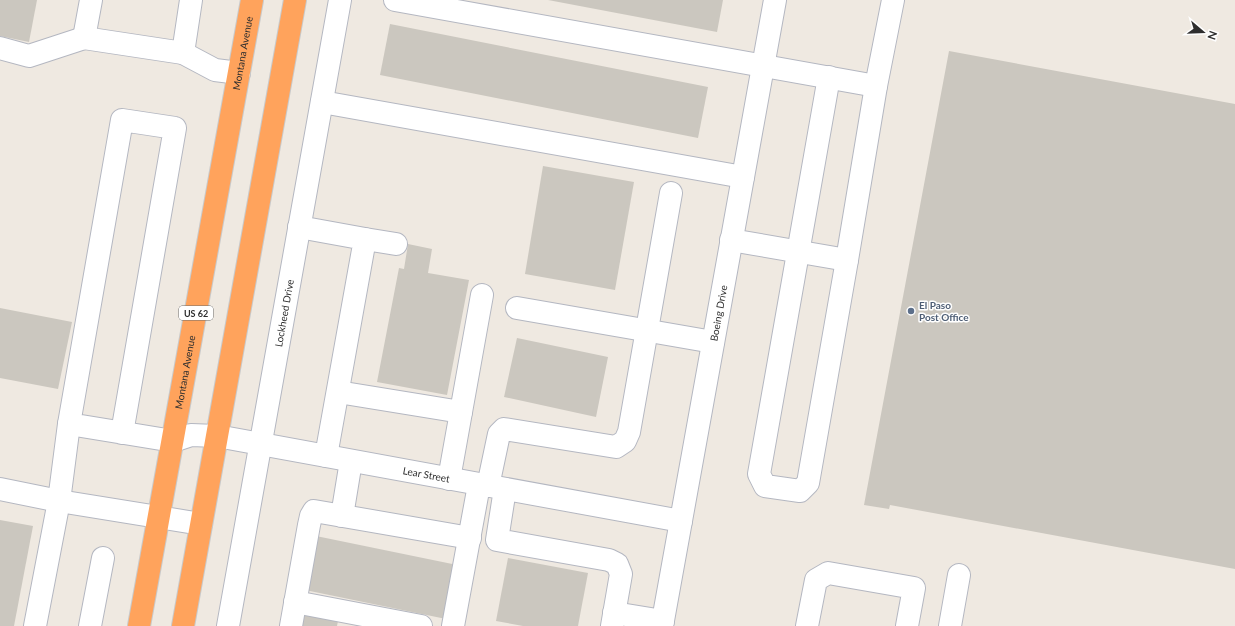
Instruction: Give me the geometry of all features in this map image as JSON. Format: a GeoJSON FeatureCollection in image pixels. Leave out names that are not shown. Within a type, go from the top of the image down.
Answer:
{"type":"FeatureCollection","features":[{"type":"Feature","properties":{"kind":"highway","name":"Montana Avenue"},"geometry":{"type":"LineString","coordinates":[[139,626],[252,0]]}},
{"type":"Feature","properties":{"kind":"highway"},"geometry":{"type":"LineString","coordinates":[[183,626],[295,0]]}},
{"type":"Feature","properties":{"kind":"street"},"geometry":{"type":"LineString","coordinates":[[84,38],[91,0]]}},
{"type":"Feature","properties":{"kind":"street"},"geometry":{"type":"LineString","coordinates":[[183,53],[191,0]]}},
{"type":"Feature","properties":{"kind":"street","name":"Lockheed Drive"},"geometry":{"type":"LineString","coordinates":[[228,626],[340,0]]}},
{"type":"Feature","properties":{"kind":"street"},"geometry":{"type":"LineString","coordinates":[[396,0],[876,86]]}},
{"type":"Feature","properties":{"kind":"street","name":"Boeing Drive"},"geometry":{"type":"LineString","coordinates":[[662,624],[774,0]]}},
{"type":"Feature","properties":{"kind":"street"},"geometry":{"type":"LineString","coordinates":[[829,77],[759,474],[765,486],[800,491],[808,483],[876,86],[893,0]]}},
{"type":"Feature","properties":{"kind":"street"},"geometry":{"type":"LineString","coordinates":[[0,48],[29,56],[84,38],[183,53],[215,70],[239,73]]}},
{"type":"Feature","properties":{"kind":"street"},"geometry":{"type":"LineString","coordinates":[[322,102],[743,177]]}},
{"type":"Feature","properties":{"kind":"street"},"geometry":{"type":"LineString","coordinates":[[35,626],[59,501],[69,424],[122,120],[175,128],[122,433]]}},
{"type":"Feature","properties":{"kind":"street"},"geometry":{"type":"LineString","coordinates":[[453,626],[470,538],[491,487],[499,434],[504,428],[616,447],[625,441],[629,432],[648,331],[671,193]]}},
{"type":"Feature","properties":{"kind":"street"},"geometry":{"type":"LineString","coordinates":[[300,227],[396,244]]}},
{"type":"Feature","properties":{"kind":"street"},"geometry":{"type":"LineString","coordinates":[[326,456],[365,239]]}},
{"type":"Feature","properties":{"kind":"street"},"geometry":{"type":"LineString","coordinates":[[731,240],[847,260]]}},
{"type":"Feature","properties":{"kind":"street"},"geometry":{"type":"LineString","coordinates":[[449,479],[482,296]]}},
{"type":"Feature","properties":{"kind":"street"},"geometry":{"type":"LineString","coordinates":[[517,308],[713,342]]}},
{"type":"Feature","properties":{"kind":"street"},"geometry":{"type":"LineString","coordinates":[[338,392],[461,412]]}},
{"type":"Feature","properties":{"kind":"street"},"geometry":{"type":"LineString","coordinates":[[69,424],[173,441]]}},
{"type":"Feature","properties":{"kind":"street","name":"Lear Street"},"geometry":{"type":"LineString","coordinates":[[173,441],[191,435],[217,436],[681,521]]}},
{"type":"Feature","properties":{"kind":"street"},"geometry":{"type":"LineString","coordinates":[[342,516],[351,461]]}},
{"type":"Feature","properties":{"kind":"street"},"geometry":{"type":"LineString","coordinates":[[491,487],[497,540],[609,560],[617,564],[621,574],[613,620],[662,624]]}},
{"type":"Feature","properties":{"kind":"street"},"geometry":{"type":"LineString","coordinates":[[0,489],[59,501],[201,524]]}},
{"type":"Feature","properties":{"kind":"street"},"geometry":{"type":"LineString","coordinates":[[291,626],[311,516],[314,511],[470,538]]}},
{"type":"Feature","properties":{"kind":"street"},"geometry":{"type":"LineString","coordinates":[[90,626],[103,558]]}},
{"type":"Feature","properties":{"kind":"street"},"geometry":{"type":"LineString","coordinates":[[807,626],[816,580],[828,572],[914,588],[906,626]]}},
{"type":"Feature","properties":{"kind":"street"},"geometry":{"type":"LineString","coordinates":[[950,626],[959,575]]}},
{"type":"Feature","properties":{"kind":"street"},"geometry":{"type":"LineString","coordinates":[[295,602],[345,619],[421,626]]}},
{"type":"Feature","properties":{"kind":"building"},"geometry":{"type":"Polygon","coordinates":[[[0,0],[37,0],[29,42],[0,36],[0,0]]]}},
{"type":"Feature","properties":{"kind":"building"},"geometry":{"type":"Polygon","coordinates":[[[548,0],[723,0],[717,32],[548,0]]]}},
{"type":"Feature","properties":{"kind":"building"},"geometry":{"type":"Polygon","coordinates":[[[390,24],[708,87],[698,138],[380,75],[390,24]]]}},
{"type":"Feature","properties":{"kind":"building"},"geometry":{"type":"Polygon","coordinates":[[[949,51],[1235,104],[1235,569],[890,505],[889,509],[864,505],[949,51]]]}},
{"type":"Feature","properties":{"kind":"building"},"geometry":{"type":"Polygon","coordinates":[[[543,166],[634,182],[615,290],[525,274],[543,166]]]}},
{"type":"Feature","properties":{"kind":"building"},"geometry":{"type":"Polygon","coordinates":[[[408,244],[432,249],[428,273],[469,280],[447,395],[377,382],[399,268],[404,269],[408,244]]]}},
{"type":"Feature","properties":{"kind":"building"},"geometry":{"type":"Polygon","coordinates":[[[0,308],[72,322],[58,389],[0,378],[0,308]]]}},
{"type":"Feature","properties":{"kind":"building"},"geometry":{"type":"Polygon","coordinates":[[[517,338],[608,357],[596,417],[504,397],[517,338]]]}},
{"type":"Feature","properties":{"kind":"building"},"geometry":{"type":"Polygon","coordinates":[[[0,520],[33,526],[14,626],[0,626],[0,520]]]}},
{"type":"Feature","properties":{"kind":"building"},"geometry":{"type":"Polygon","coordinates":[[[316,536],[462,566],[451,620],[305,590],[316,536]]]}},
{"type":"Feature","properties":{"kind":"building"},"geometry":{"type":"Polygon","coordinates":[[[508,558],[588,573],[578,626],[523,626],[496,621],[508,558]]]}},
{"type":"Feature","properties":{"kind":"building"},"geometry":{"type":"Polygon","coordinates":[[[302,614],[338,621],[337,626],[300,626],[302,614]]]}},
{"type":"Feature","properties":{"kind":"place","name":"El Paso Post Office"},"geometry":{"type":"Point","coordinates":[911,311]}}]}
